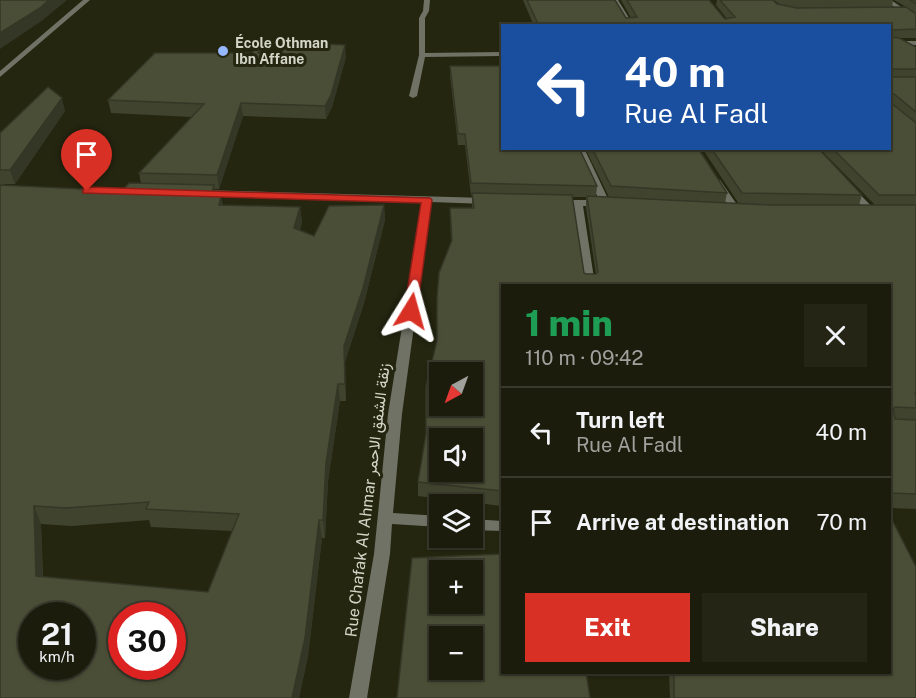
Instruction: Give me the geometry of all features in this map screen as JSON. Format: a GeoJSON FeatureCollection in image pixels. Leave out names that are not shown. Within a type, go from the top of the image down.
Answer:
{"type":"FeatureCollection","features":[{"type":"Feature","properties":{"kind":"street"},"geometry":{"type":"LineString","coordinates":[[1,72],[87,0]]}},
{"type":"Feature","properties":{"kind":"street"},"geometry":{"type":"LineString","coordinates":[[413,96],[422,55],[422,18],[426,11],[427,0]]}},
{"type":"Feature","properties":{"kind":"street"},"geometry":{"type":"LineString","coordinates":[[615,0],[630,24]]}},
{"type":"Feature","properties":{"kind":"street"},"geometry":{"type":"LineString","coordinates":[[887,0],[916,20]]}},
{"type":"Feature","properties":{"kind":"street"},"geometry":{"type":"LineString","coordinates":[[894,12],[904,12]]}},
{"type":"Feature","properties":{"kind":"street"},"geometry":{"type":"LineString","coordinates":[[891,43],[916,43]]}},
{"type":"Feature","properties":{"kind":"street"},"geometry":{"type":"LineString","coordinates":[[422,55],[501,54]]}},
{"type":"Feature","properties":{"kind":"street"},"geometry":{"type":"LineString","coordinates":[[580,150],[604,203]]}},
{"type":"Feature","properties":{"kind":"street"},"geometry":{"type":"LineString","coordinates":[[712,175],[735,209]]}},
{"type":"Feature","properties":{"kind":"street"},"geometry":{"type":"LineString","coordinates":[[842,180],[872,212]]}},
{"type":"Feature","properties":{"kind":"street"},"geometry":{"type":"LineString","coordinates":[[185,193],[497,202]]}},
{"type":"Feature","properties":{"kind":"street","name":"Rue Chafak Al Ahmar زنقة الشفق الاحمر"},"geometry":{"type":"LineString","coordinates":[[358,698],[382,554],[395,414],[427,200]]}},
{"type":"Feature","properties":{"kind":"street"},"geometry":{"type":"LineString","coordinates":[[543,203],[616,204]]}},
{"type":"Feature","properties":{"kind":"street"},"geometry":{"type":"LineString","coordinates":[[578,204],[590,284]]}},
{"type":"Feature","properties":{"kind":"street"},"geometry":{"type":"LineString","coordinates":[[723,209],[746,210]]}},
{"type":"Feature","properties":{"kind":"street"},"geometry":{"type":"LineString","coordinates":[[861,212],[883,212]]}},
{"type":"Feature","properties":{"kind":"street"},"geometry":{"type":"LineString","coordinates":[[384,518],[429,521]]}},
{"type":"Feature","properties":{"kind":"street"},"geometry":{"type":"LineString","coordinates":[[483,525],[501,526]]}},
{"type":"Feature","properties":{"kind":"building"},"geometry":{"type":"Polygon","coordinates":[[[0,0],[49,0],[0,33],[0,0]]]}},
{"type":"Feature","properties":{"kind":"building"},"geometry":{"type":"Polygon","coordinates":[[[527,0],[615,0],[626,18],[637,17],[627,0],[709,0],[725,19],[735,17],[720,0],[773,0],[777,4],[797,8],[906,7],[916,14],[916,29],[891,30],[891,24],[538,24],[527,0]]]}},
{"type":"Feature","properties":{"kind":"building"},"geometry":{"type":"Polygon","coordinates":[[[891,37],[899,38],[916,47],[916,69],[893,69],[891,77],[891,37]]]}},
{"type":"Feature","properties":{"kind":"building"},"geometry":{"type":"Polygon","coordinates":[[[291,41],[323,41],[324,44],[345,45],[331,95],[325,106],[241,103],[217,175],[139,173],[204,104],[108,100],[155,53],[252,53],[261,43],[258,53],[281,53],[291,41]]]}},
{"type":"Feature","properties":{"kind":"building"},"geometry":{"type":"Polygon","coordinates":[[[450,66],[501,66],[501,150],[580,150],[597,186],[471,183],[465,134],[458,134],[450,66]]]}},
{"type":"Feature","properties":{"kind":"building"},"geometry":{"type":"Polygon","coordinates":[[[891,77],[916,77],[916,112],[891,94],[891,77]]]}},
{"type":"Feature","properties":{"kind":"building"},"geometry":{"type":"Polygon","coordinates":[[[48,87],[62,98],[10,170],[0,170],[0,133],[48,87]]]}},
{"type":"Feature","properties":{"kind":"building"},"geometry":{"type":"Polygon","coordinates":[[[891,103],[916,123],[916,195],[879,195],[834,150],[891,150],[891,103]]]}},
{"type":"Feature","properties":{"kind":"building"},"geometry":{"type":"Polygon","coordinates":[[[593,150],[699,150],[727,193],[611,186],[593,150]]]}},
{"type":"Feature","properties":{"kind":"building"},"geometry":{"type":"Polygon","coordinates":[[[712,150],[820,150],[862,195],[742,193],[712,150]]]}},
{"type":"Feature","properties":{"kind":"building"},"geometry":{"type":"Polygon","coordinates":[[[129,183],[214,185],[211,195],[221,195],[219,205],[300,207],[294,228],[314,236],[329,206],[384,205],[363,288],[344,346],[345,384],[338,384],[326,463],[323,520],[319,520],[305,638],[292,698],[0,698],[0,185],[122,191],[129,183]],[[149,502],[66,508],[34,506],[36,576],[208,592],[239,514],[146,509],[149,502]]]}},
{"type":"Feature","properties":{"kind":"building"},"geometry":{"type":"Polygon","coordinates":[[[472,193],[572,195],[586,274],[598,272],[587,196],[770,205],[916,205],[916,408],[895,407],[893,409],[895,419],[916,420],[916,494],[891,493],[891,284],[501,284],[501,491],[418,482],[426,434],[426,386],[429,374],[429,416],[483,416],[483,362],[432,362],[437,341],[439,273],[452,240],[450,208],[474,208],[472,193]]]}},
{"type":"Feature","properties":{"kind":"building"},"geometry":{"type":"Polygon","coordinates":[[[891,518],[916,567],[916,698],[674,698],[674,674],[891,674],[891,518]]]}},
{"type":"Feature","properties":{"kind":"building"},"geometry":{"type":"Polygon","coordinates":[[[501,554],[501,674],[586,674],[590,698],[397,698],[412,558],[501,554]]]}},
{"type":"Feature","properties":{"kind":"place","name":"École Othman Ibn Affane"},"geometry":{"type":"Point","coordinates":[223,51]}},
{"type":"Feature","properties":{"kind":"route"},"geometry":{"type":"LineString","coordinates":[[87,191],[427,200],[411,311]]}}]}
